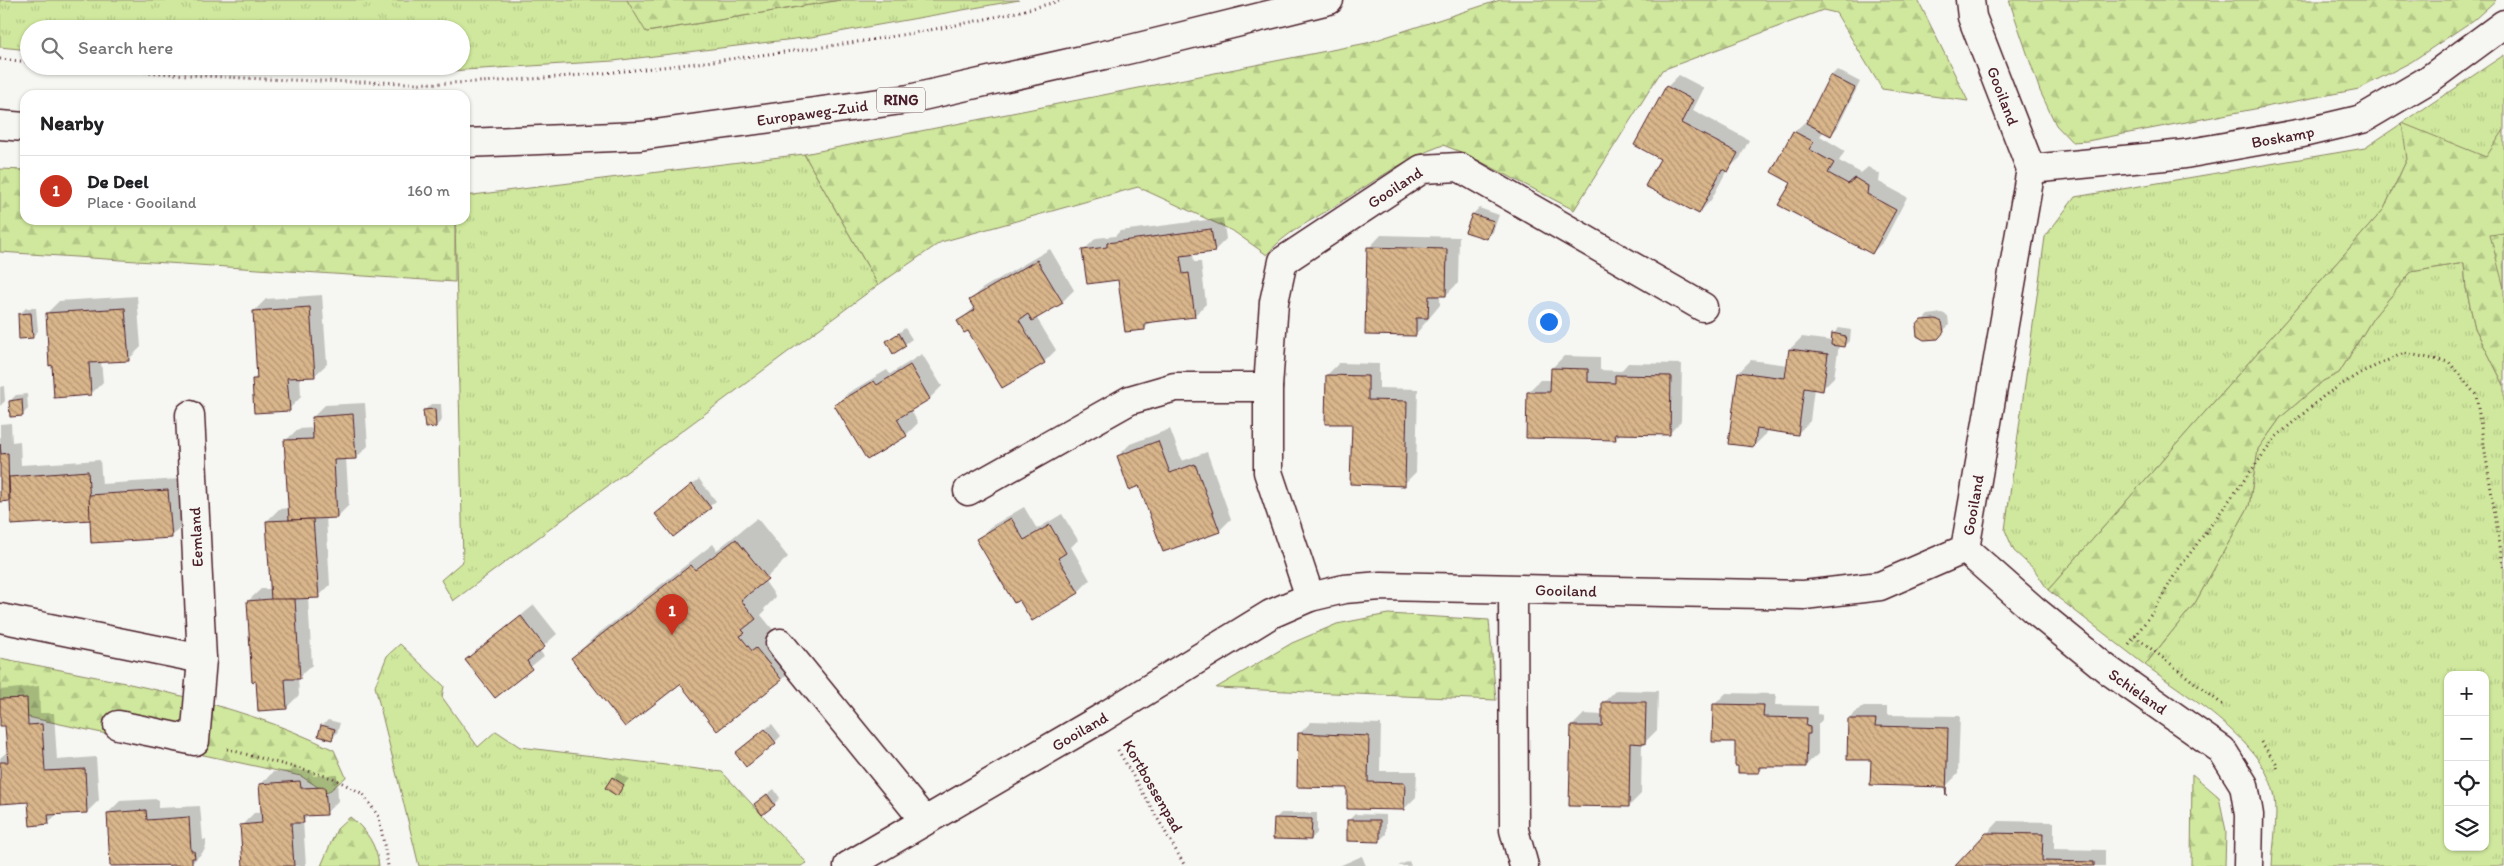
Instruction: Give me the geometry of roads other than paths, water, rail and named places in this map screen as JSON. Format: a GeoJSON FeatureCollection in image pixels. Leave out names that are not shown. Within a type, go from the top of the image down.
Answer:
{"type":"FeatureCollection","features":[{"type":"Feature","properties":{"kind":"street","name":"Europaweg-Zuid"},"geometry":{"type":"LineString","coordinates":[[470,143],[640,136],[909,99],[1131,49],[1329,0]]}},
{"type":"Feature","properties":{"kind":"street","name":"Gooiland"},"geometry":{"type":"LineString","coordinates":[[848,866],[1100,719],[1271,614],[1310,597],[1344,589],[1381,586],[1512,591],[1804,595],[1880,586],[1965,548],[2031,169],[1966,6]]}},
{"type":"Feature","properties":{"kind":"street","name":"Boskamp"},"geometry":{"type":"LineString","coordinates":[[2031,169],[2185,154],[2304,133],[2362,119],[2428,80],[2504,24]]}},
{"type":"Feature","properties":{"kind":"street"},"geometry":{"type":"LineString","coordinates":[[0,125],[20,126]]}},
{"type":"Feature","properties":{"kind":"street","name":"Gooiland"},"geometry":{"type":"LineString","coordinates":[[1310,597],[1268,472],[1268,387],[1274,302],[1283,261],[1422,169],[1459,168],[1703,306]]}},
{"type":"Feature","properties":{"kind":"street"},"geometry":{"type":"LineString","coordinates":[[968,491],[1130,400],[1175,387],[1268,387]]}},
{"type":"Feature","properties":{"kind":"street","name":"Eemland"},"geometry":{"type":"LineString","coordinates":[[118,725],[195,741],[202,659],[190,415]]}},
{"type":"Feature","properties":{"kind":"street","name":"Schieland"},"geometry":{"type":"LineString","coordinates":[[1965,548],[2033,609],[2108,670],[2222,750],[2244,784],[2249,815],[2248,866]]}},
{"type":"Feature","properties":{"kind":"street","name":"Gooiland"},"geometry":{"type":"LineString","coordinates":[[1512,591],[1514,830],[1524,866]]}},
{"type":"Feature","properties":{"kind":"street"},"geometry":{"type":"LineString","coordinates":[[0,618],[202,659]]}},
{"type":"Feature","properties":{"kind":"street"},"geometry":{"type":"LineString","coordinates":[[780,643],[924,820]]}},
{"type":"Feature","properties":{"kind":"place","name":"De Deel"},"geometry":{"type":"Point","coordinates":[672,635]}}]}
